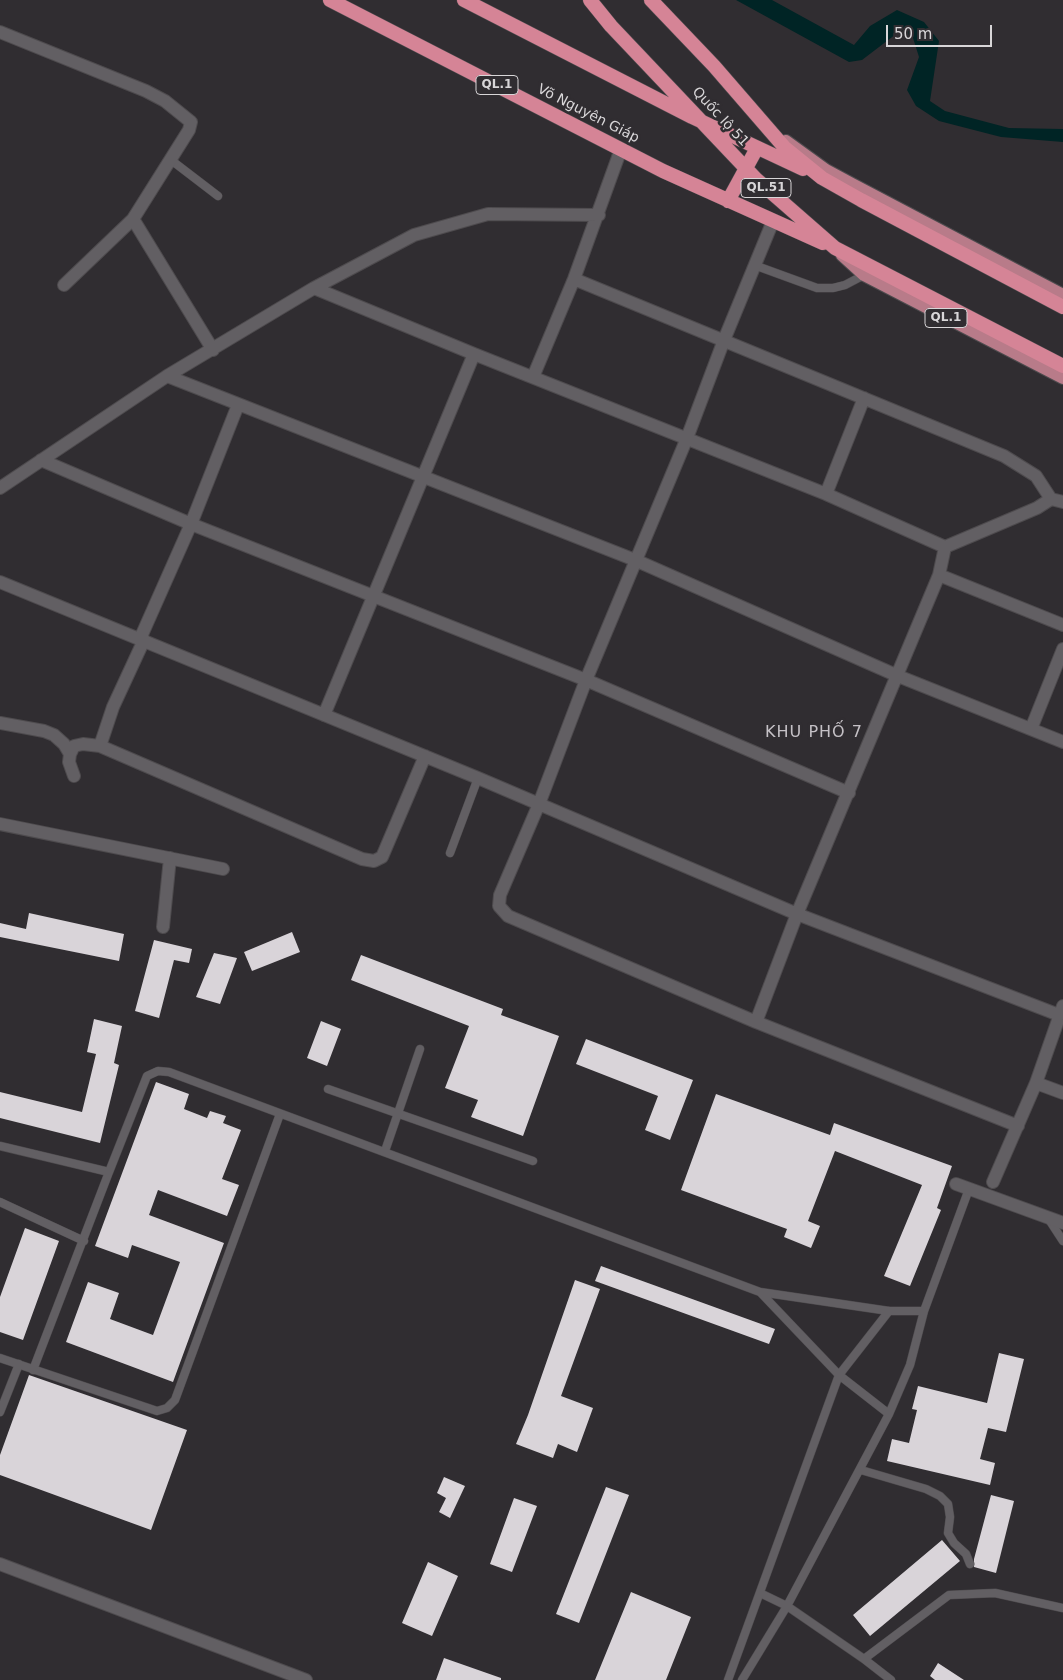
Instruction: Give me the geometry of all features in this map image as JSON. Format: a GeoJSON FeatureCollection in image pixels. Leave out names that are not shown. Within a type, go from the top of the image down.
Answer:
{"type":"FeatureCollection","features":[{"type":"Feature","properties":{"kind":"highway","name":"Võ Nguyên Giáp"},"geometry":{"type":"LineString","coordinates":[[330,0],[621,149],[728,201],[835,248]]}},
{"type":"Feature","properties":{"kind":"highway"},"geometry":{"type":"LineString","coordinates":[[464,0],[702,122],[822,178],[852,184]]}},
{"type":"Feature","properties":{"kind":"highway","name":"Quốc lộ 51"},"geometry":{"type":"LineString","coordinates":[[590,0],[611,26],[756,179],[835,248],[1063,366]]}},
{"type":"Feature","properties":{"kind":"highway","name":"Quốc lộ 51"},"geometry":{"type":"LineString","coordinates":[[651,0],[714,66],[786,148],[822,178],[1063,306]]}},
{"type":"Feature","properties":{"kind":"highway"},"geometry":{"type":"LineString","coordinates":[[728,201],[757,148]]}},
{"type":"Feature","properties":{"kind":"main road","name":"Quốc lộ 51"},"geometry":{"type":"LineString","coordinates":[[767,128],[826,170],[1063,295]]}},
{"type":"Feature","properties":{"kind":"main road","name":"Quốc lộ 51"},"geometry":{"type":"LineString","coordinates":[[835,248],[864,275],[1063,378]]}},
{"type":"Feature","properties":{"kind":"street"},"geometry":{"type":"LineString","coordinates":[[0,32],[146,91],[165,101],[191,122],[189,130],[133,219],[64,285]]}},
{"type":"Feature","properties":{"kind":"street"},"geometry":{"type":"LineString","coordinates":[[533,377],[574,279],[621,149]]}},
{"type":"Feature","properties":{"kind":"street"},"geometry":{"type":"LineString","coordinates":[[0,488],[166,376],[213,350],[314,288],[414,235],[488,214],[598,215]]}},
{"type":"Feature","properties":{"kind":"street"},"geometry":{"type":"LineString","coordinates":[[133,219],[213,350]]}},
{"type":"Feature","properties":{"kind":"street"},"geometry":{"type":"LineString","coordinates":[[773,221],[724,340],[687,438],[586,680],[539,804],[500,895],[499,906],[508,916],[756,1022],[1018,1126]]}},
{"type":"Feature","properties":{"kind":"street"},"geometry":{"type":"LineString","coordinates":[[314,288],[474,354],[826,494],[945,547],[1057,500],[1036,476],[1004,456],[574,279]]}},
{"type":"Feature","properties":{"kind":"street"},"geometry":{"type":"LineString","coordinates":[[324,714],[474,354]]}},
{"type":"Feature","properties":{"kind":"street"},"geometry":{"type":"LineString","coordinates":[[166,376],[635,560],[898,676],[1063,742]]}},
{"type":"Feature","properties":{"kind":"street"},"geometry":{"type":"LineString","coordinates":[[826,494],[864,398]]}},
{"type":"Feature","properties":{"kind":"street"},"geometry":{"type":"LineString","coordinates":[[100,746],[142,639],[192,524],[238,405]]}},
{"type":"Feature","properties":{"kind":"street"},"geometry":{"type":"LineString","coordinates":[[41,460],[192,524],[586,680],[849,793]]}},
{"type":"Feature","properties":{"kind":"street"},"geometry":{"type":"LineString","coordinates":[[756,1022],[797,914],[940,575],[945,547]]}},
{"type":"Feature","properties":{"kind":"street"},"geometry":{"type":"LineString","coordinates":[[940,575],[1063,624]]}},
{"type":"Feature","properties":{"kind":"street"},"geometry":{"type":"LineString","coordinates":[[0,582],[478,778],[797,914],[1061,1010],[1036,1083],[993,1182]]}},
{"type":"Feature","properties":{"kind":"street"},"geometry":{"type":"LineString","coordinates":[[1031,729],[1063,649]]}},
{"type":"Feature","properties":{"kind":"street"},"geometry":{"type":"LineString","coordinates":[[0,722],[44,731],[54,735],[70,754]]}},
{"type":"Feature","properties":{"kind":"street"},"geometry":{"type":"LineString","coordinates":[[74,776],[69,762],[74,746],[83,744],[100,746],[362,859],[374,862],[382,857],[425,756]]}},
{"type":"Feature","properties":{"kind":"street"},"geometry":{"type":"LineString","coordinates":[[0,824],[222,869]]}},
{"type":"Feature","properties":{"kind":"street"},"geometry":{"type":"LineString","coordinates":[[163,926],[170,858]]}},
{"type":"Feature","properties":{"kind":"street"},"geometry":{"type":"LineString","coordinates":[[1036,1083],[1063,1093]]}},
{"type":"Feature","properties":{"kind":"street"},"geometry":{"type":"LineString","coordinates":[[956,1184],[1063,1223]]}},
{"type":"Feature","properties":{"kind":"street"},"geometry":{"type":"LineString","coordinates":[[0,1564],[306,1680]]}},
{"type":"Feature","properties":{"kind":"lane"},"geometry":{"type":"LineString","coordinates":[[170,160],[218,196]]}},
{"type":"Feature","properties":{"kind":"lane"},"geometry":{"type":"LineString","coordinates":[[754,265],[817,288],[833,288],[864,275]]}},
{"type":"Feature","properties":{"kind":"lane"},"geometry":{"type":"LineString","coordinates":[[450,853],[478,778]]}},
{"type":"Feature","properties":{"kind":"lane"},"geometry":{"type":"LineString","coordinates":[[385,1151],[420,1049]]}},
{"type":"Feature","properties":{"kind":"lane"},"geometry":{"type":"LineString","coordinates":[[33,1370],[147,1076],[158,1071],[169,1072],[385,1151],[760,1292],[889,1311],[924,1311]]}},
{"type":"Feature","properties":{"kind":"lane"},"geometry":{"type":"LineString","coordinates":[[328,1089],[533,1161]]}},
{"type":"Feature","properties":{"kind":"lane"},"geometry":{"type":"LineString","coordinates":[[0,1358],[157,1411],[167,1408],[175,1400],[280,1114]]}},
{"type":"Feature","properties":{"kind":"lane"},"geometry":{"type":"LineString","coordinates":[[0,1146],[109,1172]]}},
{"type":"Feature","properties":{"kind":"lane"},"geometry":{"type":"LineString","coordinates":[[742,1680],[787,1606],[889,1414],[910,1365],[924,1311],[969,1189]]}},
{"type":"Feature","properties":{"kind":"lane"},"geometry":{"type":"LineString","coordinates":[[0,1202],[84,1241]]}},
{"type":"Feature","properties":{"kind":"lane"},"geometry":{"type":"LineString","coordinates":[[1047,1217],[1063,1241]]}},
{"type":"Feature","properties":{"kind":"lane"},"geometry":{"type":"LineString","coordinates":[[760,1292],[839,1374],[889,1414]]}},
{"type":"Feature","properties":{"kind":"lane"},"geometry":{"type":"LineString","coordinates":[[728,1680],[839,1374],[889,1311]]}},
{"type":"Feature","properties":{"kind":"lane"},"geometry":{"type":"LineString","coordinates":[[0,1412],[19,1364]]}},
{"type":"Feature","properties":{"kind":"lane"},"geometry":{"type":"LineString","coordinates":[[860,1470],[926,1489],[940,1496],[948,1504],[950,1518],[948,1533],[954,1543],[966,1554],[970,1564]]}},
{"type":"Feature","properties":{"kind":"lane"},"geometry":{"type":"LineString","coordinates":[[760,1593],[787,1606],[891,1680]]}},
{"type":"Feature","properties":{"kind":"lane"},"geometry":{"type":"LineString","coordinates":[[864,1659],[949,1595],[995,1593],[1063,1608]]}},
{"type":"Feature","properties":{"kind":"water"},"geometry":{"type":"Polygon","coordinates":[[[736,0],[772,0],[854,45],[870,26],[897,10],[924,22],[939,41],[930,101],[945,111],[1009,128],[1063,129],[1063,142],[1001,137],[939,121],[916,106],[907,90],[919,57],[913,38],[900,31],[862,60],[849,62],[736,0]]]}},
{"type":"Feature","properties":{"kind":"building"},"geometry":{"type":"Polygon","coordinates":[[[29,913],[124,934],[119,961],[0,937],[0,923],[26,929],[29,913]]]}},
{"type":"Feature","properties":{"kind":"building"},"geometry":{"type":"Polygon","coordinates":[[[292,932],[300,952],[252,971],[244,952],[292,932]]]}},
{"type":"Feature","properties":{"kind":"building"},"geometry":{"type":"Polygon","coordinates":[[[154,940],[192,949],[189,963],[174,960],[159,1018],[135,1011],[154,940]]]}},
{"type":"Feature","properties":{"kind":"building"},"geometry":{"type":"Polygon","coordinates":[[[214,953],[237,958],[220,1004],[196,997],[214,953]]]}},
{"type":"Feature","properties":{"kind":"building"},"geometry":{"type":"Polygon","coordinates":[[[361,955],[503,1009],[501,1015],[559,1036],[523,1136],[471,1117],[478,1100],[445,1088],[469,1026],[351,980],[361,955]]]}},
{"type":"Feature","properties":{"kind":"building"},"geometry":{"type":"Polygon","coordinates":[[[94,1019],[122,1026],[114,1063],[119,1065],[100,1143],[0,1118],[0,1092],[82,1112],[96,1054],[87,1052],[94,1019]]]}},
{"type":"Feature","properties":{"kind":"building"},"geometry":{"type":"Polygon","coordinates":[[[321,1021],[341,1029],[327,1066],[307,1058],[321,1021]]]}},
{"type":"Feature","properties":{"kind":"building"},"geometry":{"type":"Polygon","coordinates":[[[586,1039],[693,1080],[670,1140],[645,1130],[658,1096],[576,1064],[586,1039]]]}},
{"type":"Feature","properties":{"kind":"building"},"geometry":{"type":"Polygon","coordinates":[[[156,1082],[189,1094],[184,1109],[207,1118],[210,1111],[226,1116],[223,1123],[241,1130],[222,1179],[239,1185],[227,1216],[158,1190],[149,1215],[224,1243],[173,1382],[66,1342],[88,1282],[119,1293],[110,1319],[153,1335],[180,1262],[132,1245],[128,1258],[95,1246],[156,1082]]]}},
{"type":"Feature","properties":{"kind":"building"},"geometry":{"type":"Polygon","coordinates":[[[716,1094],[830,1135],[834,1123],[952,1166],[937,1208],[941,1210],[910,1286],[884,1276],[922,1185],[835,1151],[808,1221],[820,1226],[811,1248],[784,1237],[787,1229],[681,1190],[716,1094]]]}},
{"type":"Feature","properties":{"kind":"building"},"geometry":{"type":"Polygon","coordinates":[[[25,1228],[59,1241],[23,1340],[0,1332],[0,1297],[25,1228]]]}},
{"type":"Feature","properties":{"kind":"building"},"geometry":{"type":"Polygon","coordinates":[[[601,1266],[775,1329],[769,1344],[595,1281],[601,1266]]]}},
{"type":"Feature","properties":{"kind":"building"},"geometry":{"type":"Polygon","coordinates":[[[575,1280],[600,1289],[561,1396],[593,1408],[577,1452],[558,1444],[553,1458],[516,1444],[575,1280]]]}},
{"type":"Feature","properties":{"kind":"building"},"geometry":{"type":"Polygon","coordinates":[[[999,1353],[1024,1359],[1006,1432],[988,1428],[980,1459],[995,1463],[990,1485],[887,1461],[892,1439],[909,1443],[917,1410],[912,1409],[918,1386],[987,1403],[999,1353]]]}},
{"type":"Feature","properties":{"kind":"building"},"geometry":{"type":"Polygon","coordinates":[[[29,1375],[187,1430],[151,1530],[0,1475],[0,1455],[29,1375]]]}},
{"type":"Feature","properties":{"kind":"building"},"geometry":{"type":"Polygon","coordinates":[[[444,1477],[465,1486],[450,1518],[439,1512],[446,1498],[437,1493],[444,1477]]]}},
{"type":"Feature","properties":{"kind":"building"},"geometry":{"type":"Polygon","coordinates":[[[606,1487],[629,1495],[579,1623],[556,1614],[606,1487]]]}},
{"type":"Feature","properties":{"kind":"building"},"geometry":{"type":"Polygon","coordinates":[[[991,1495],[1014,1501],[996,1573],[974,1567],[974,1559],[991,1495]]]}},
{"type":"Feature","properties":{"kind":"building"},"geometry":{"type":"Polygon","coordinates":[[[514,1498],[537,1506],[512,1572],[490,1564],[514,1498]]]}},
{"type":"Feature","properties":{"kind":"building"},"geometry":{"type":"Polygon","coordinates":[[[942,1540],[960,1561],[870,1636],[853,1615],[942,1540]]]}},
{"type":"Feature","properties":{"kind":"building"},"geometry":{"type":"Polygon","coordinates":[[[428,1562],[458,1576],[432,1636],[402,1623],[428,1562]]]}},
{"type":"Feature","properties":{"kind":"building"},"geometry":{"type":"Polygon","coordinates":[[[631,1592],[691,1617],[666,1680],[595,1680],[631,1592]]]}},
{"type":"Feature","properties":{"kind":"building"},"geometry":{"type":"Polygon","coordinates":[[[444,1658],[501,1678],[501,1680],[436,1680],[444,1658]]]}},
{"type":"Feature","properties":{"kind":"building"},"geometry":{"type":"Polygon","coordinates":[[[938,1663],[964,1680],[935,1680],[930,1676],[938,1663]]]}},
{"type":"Feature","properties":{"kind":"district","name":"KHU PHỐ 7"},"geometry":{"type":"Point","coordinates":[814,733]}}]}
